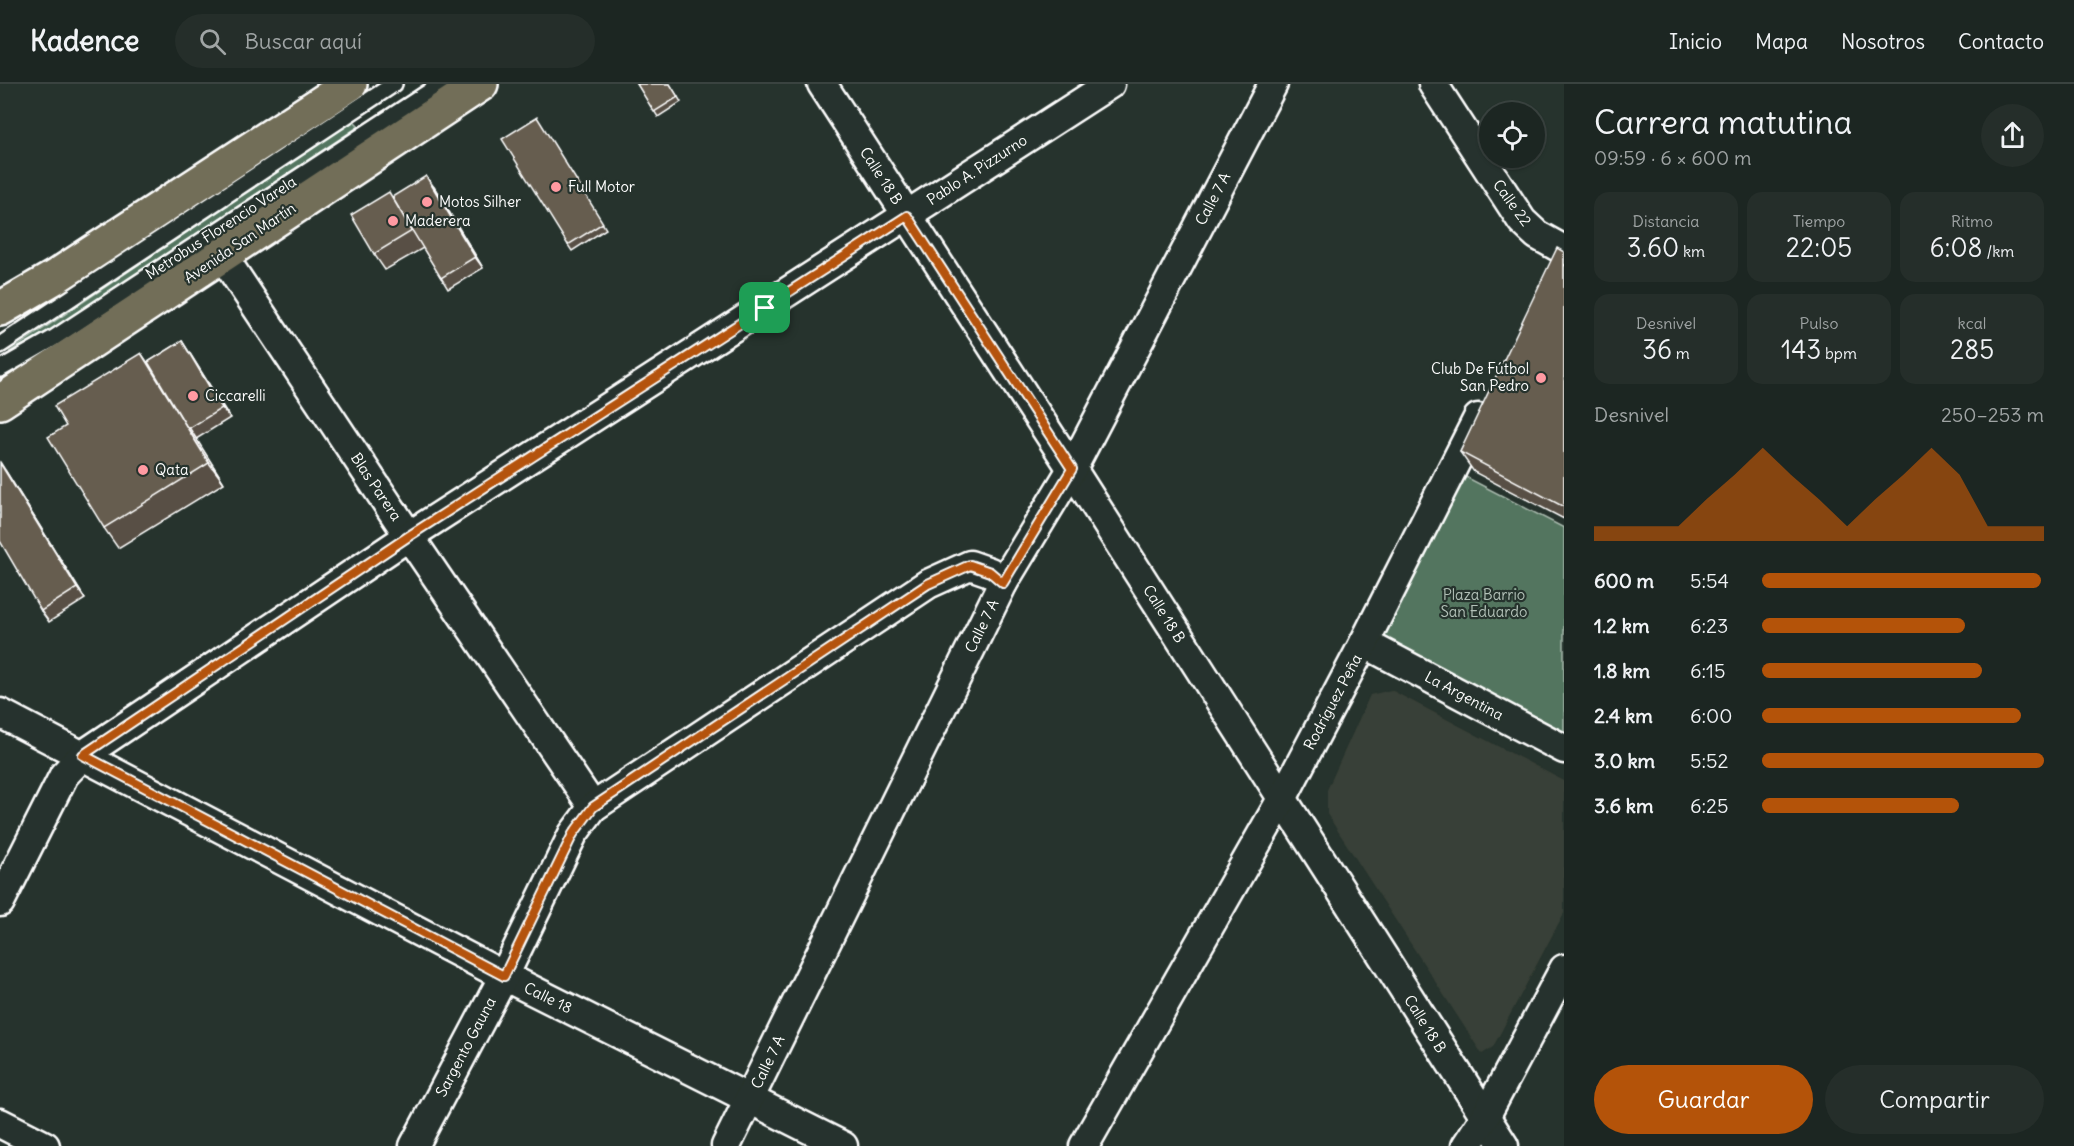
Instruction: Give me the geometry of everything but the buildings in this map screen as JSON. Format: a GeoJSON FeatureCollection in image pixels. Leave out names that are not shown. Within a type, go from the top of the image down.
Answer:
{"type":"FeatureCollection","features":[{"type":"Feature","properties":{"kind":"main road"},"geometry":{"type":"LineString","coordinates":[[0,309],[55,277],[350,84]]}},
{"type":"Feature","properties":{"kind":"main road","name":"Avenida San Martín"},"geometry":{"type":"LineString","coordinates":[[0,402],[481,84]]}},
{"type":"Feature","properties":{"kind":"street","name":"Calle 18 B"},"geometry":{"type":"LineString","coordinates":[[822,84],[1072,469],[1504,1146]]}},
{"type":"Feature","properties":{"kind":"street","name":"Pablo A. Pizzurno"},"geometry":{"type":"LineString","coordinates":[[0,902],[64,775],[83,755],[409,536],[1110,84]]}},
{"type":"Feature","properties":{"kind":"street","name":"Calle 7 A"},"geometry":{"type":"LineString","coordinates":[[726,1146],[1003,583],[1072,469],[1273,84]]}},
{"type":"Feature","properties":{"kind":"street","name":"Calle 22"},"geometry":{"type":"LineString","coordinates":[[1433,84],[1522,221],[1561,254]]}},
{"type":"Feature","properties":{"kind":"street","name":"Blas Parera"},"geometry":{"type":"LineString","coordinates":[[222,255],[593,807]]}},
{"type":"Feature","properties":{"kind":"street","name":"Rodríguez Peña"},"geometry":{"type":"LineString","coordinates":[[1084,1146],[1282,799],[1488,398]]}},
{"type":"Feature","properties":{"kind":"street","name":"Sargento Gauna"},"geometry":{"type":"LineString","coordinates":[[414,1146],[504,976],[573,834],[593,807],[928,584],[970,565],[990,572],[1003,583]]}},
{"type":"Feature","properties":{"kind":"street","name":"La Argentina"},"geometry":{"type":"LineString","coordinates":[[1364,643],[1564,749]]}},
{"type":"Feature","properties":{"kind":"street","name":"Calle 18"},"geometry":{"type":"LineString","coordinates":[[0,713],[504,976],[843,1146]]}},
{"type":"Feature","properties":{"kind":"street"},"geometry":{"type":"LineString","coordinates":[[1466,1146],[1485,1118],[1564,969]]}},
{"type":"Feature","properties":{"kind":"street"},"geometry":{"type":"LineString","coordinates":[[0,1123],[45,1146]]}},
{"type":"Feature","properties":{"kind":"lane","name":"Metrobus Florencio Varela"},"geometry":{"type":"LineString","coordinates":[[0,345],[394,84]]}},
{"type":"Feature","properties":{"kind":"lane","name":"Metrobus Florencio Varela"},"geometry":{"type":"LineString","coordinates":[[0,369],[54,338],[441,84]]}},
{"type":"Feature","properties":{"kind":"shaded area"},"geometry":{"type":"Polygon","coordinates":[[[1391,690],[1564,781],[1564,913],[1493,1047],[1482,1054],[1327,814],[1327,790],[1370,695],[1391,690]]]}},
{"type":"Feature","properties":{"kind":"green space"},"geometry":{"type":"Polygon","coordinates":[[[353,120],[359,126],[44,335],[9,352],[353,120]]]}},
{"type":"Feature","properties":{"kind":"green space","name":"Plaza Barrio San Eduardo"},"geometry":{"type":"Polygon","coordinates":[[[1460,474],[1564,528],[1564,739],[1377,638],[1460,474]]]}},
{"type":"Feature","properties":{"kind":"place","name":"Full Motor"},"geometry":{"type":"Point","coordinates":[556,187]}},
{"type":"Feature","properties":{"kind":"place","name":"Motos Silher"},"geometry":{"type":"Point","coordinates":[427,202]}},
{"type":"Feature","properties":{"kind":"place","name":"Maderera"},"geometry":{"type":"Point","coordinates":[393,221]}},
{"type":"Feature","properties":{"kind":"place","name":"Club De Fútbol San Pedro"},"geometry":{"type":"Point","coordinates":[1541,378]}},
{"type":"Feature","properties":{"kind":"place","name":"Ciccarelli"},"geometry":{"type":"Point","coordinates":[193,396]}},
{"type":"Feature","properties":{"kind":"place","name":"Qata"},"geometry":{"type":"Point","coordinates":[143,470]}},
{"type":"Feature","properties":{"kind":"route"},"geometry":{"type":"LineString","coordinates":[[907,216],[1072,469],[1003,583],[990,572],[970,565],[928,584],[593,807],[573,834],[504,976],[83,755],[409,536],[765,308],[907,216]]}}]}
